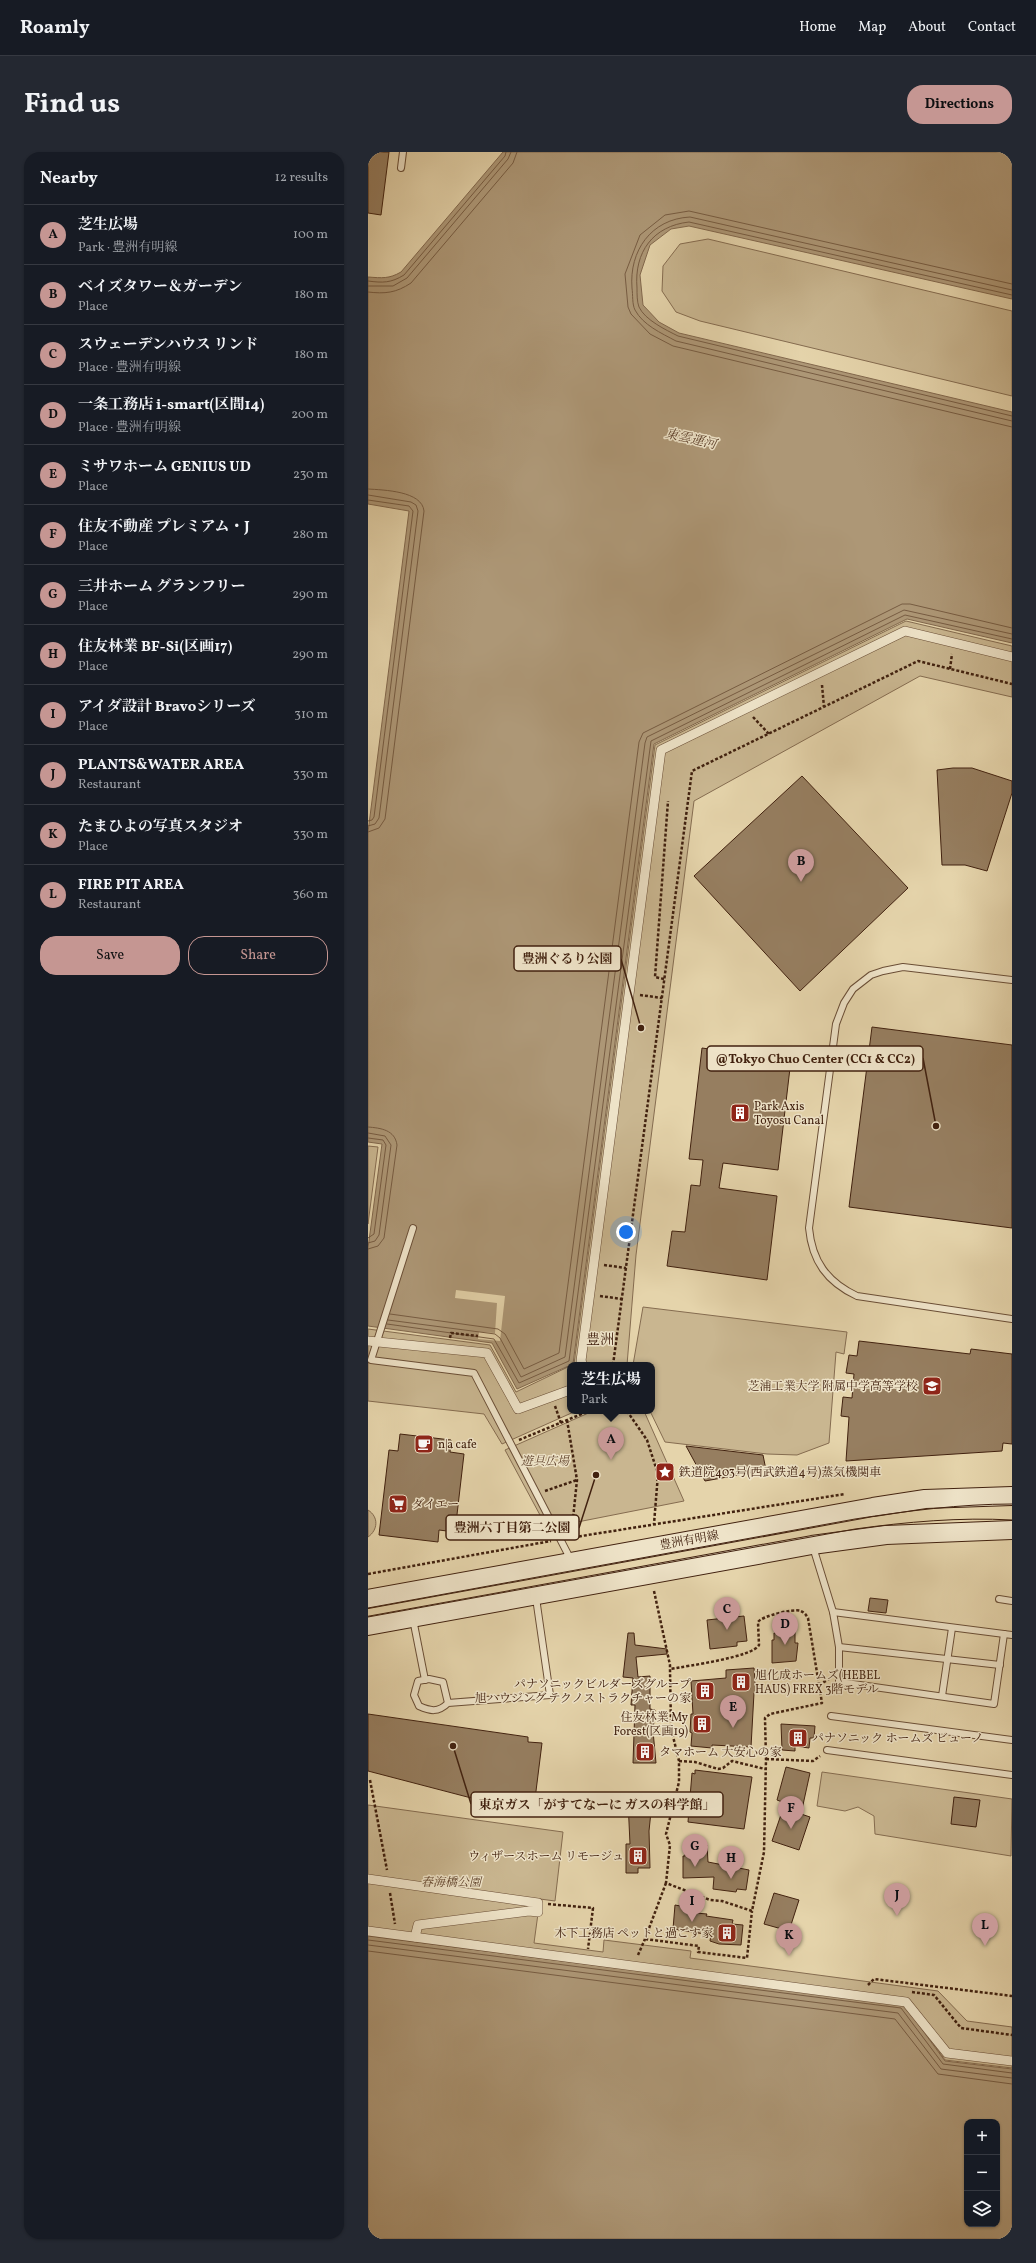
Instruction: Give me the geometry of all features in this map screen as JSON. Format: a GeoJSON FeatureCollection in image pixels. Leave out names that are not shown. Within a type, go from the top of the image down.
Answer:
{"type":"FeatureCollection","features":[{"type":"Feature","properties":{"kind":"main road","name":"豊洲有明線"},"geometry":{"type":"LineString","coordinates":[[368,1599],[802,1519],[925,1499],[1012,1496]]}},
{"type":"Feature","properties":{"kind":"main road"},"geometry":{"type":"LineString","coordinates":[[368,1626],[812,1545],[886,1535],[1012,1530]]}},
{"type":"Feature","properties":{"kind":"street"},"geometry":{"type":"LineString","coordinates":[[582,1362],[661,750],[905,631],[1012,657]]}},
{"type":"Feature","properties":{"kind":"street"},"geometry":{"type":"LineString","coordinates":[[372,1342],[487,1353],[518,1409],[567,1391]]}},
{"type":"Feature","properties":{"kind":"street"},"geometry":{"type":"LineString","coordinates":[[368,1879],[538,1903],[538,1912],[529,1911],[418,1925],[415,1937]]}},
{"type":"Feature","properties":{"kind":"street"},"geometry":{"type":"LineString","coordinates":[[368,1931],[906,2002],[947,2053],[1012,2061]]}},
{"type":"Feature","properties":{"kind":"lane"},"geometry":{"type":"LineString","coordinates":[[401,168],[403,152]]}},
{"type":"Feature","properties":{"kind":"lane"},"geometry":{"type":"LineString","coordinates":[[1012,980],[903,967],[871,975],[854,989],[844,1003],[836,1024],[809,1228],[810,1243],[818,1264],[836,1284],[856,1296],[1012,1318]]}},
{"type":"Feature","properties":{"kind":"lane"},"geometry":{"type":"LineString","coordinates":[[413,1228],[372,1342],[371,1360],[474,1373],[572,1562]]}},
{"type":"Feature","properties":{"kind":"lane"},"geometry":{"type":"LineString","coordinates":[[812,1545],[833,1612],[839,1647],[839,1682],[994,1704],[1004,1634]]}},
{"type":"Feature","properties":{"kind":"lane"},"geometry":{"type":"LineString","coordinates":[[448,1702],[443,1682],[425,1680],[418,1682],[414,1695],[418,1706],[432,1711],[443,1708],[448,1702],[550,1695],[536,1596]]}},
{"type":"Feature","properties":{"kind":"lane"},"geometry":{"type":"LineString","coordinates":[[999,1599],[1012,1601]]}},
{"type":"Feature","properties":{"kind":"lane"},"geometry":{"type":"LineString","coordinates":[[833,1612],[1012,1635]]}},
{"type":"Feature","properties":{"kind":"lane"},"geometry":{"type":"LineString","coordinates":[[413,1618],[425,1680]]}},
{"type":"Feature","properties":{"kind":"lane"},"geometry":{"type":"LineString","coordinates":[[942,1696],[952,1628]]}},
{"type":"Feature","properties":{"kind":"lane"},"geometry":{"type":"LineString","coordinates":[[839,1647],[1000,1665]]}},
{"type":"Feature","properties":{"kind":"lane"},"geometry":{"type":"LineString","coordinates":[[831,1716],[1012,1740]]}},
{"type":"Feature","properties":{"kind":"lane"},"geometry":{"type":"LineString","coordinates":[[827,1750],[1012,1775]]}},
{"type":"Feature","properties":{"kind":"path"},"geometry":{"type":"LineString","coordinates":[[613,1362],[692,771],[918,661],[1012,684]]}},
{"type":"Feature","properties":{"kind":"path"},"geometry":{"type":"LineString","coordinates":[[950,664],[950,669]]}},
{"type":"Feature","properties":{"kind":"path"},"geometry":{"type":"LineString","coordinates":[[821,678],[824,707]]}},
{"type":"Feature","properties":{"kind":"path"},"geometry":{"type":"LineString","coordinates":[[749,713],[769,734]]}},
{"type":"Feature","properties":{"kind":"path"},"geometry":{"type":"LineString","coordinates":[[664,979],[655,977],[668,796]]}},
{"type":"Feature","properties":{"kind":"path"},"geometry":{"type":"LineString","coordinates":[[635,995],[662,998]]}},
{"type":"Feature","properties":{"kind":"path"},"geometry":{"type":"LineString","coordinates":[[599,1265],[626,1268]]}},
{"type":"Feature","properties":{"kind":"path"},"geometry":{"type":"LineString","coordinates":[[596,1296],[622,1299]]}},
{"type":"Feature","properties":{"kind":"path"},"geometry":{"type":"LineString","coordinates":[[451,1332],[478,1336]]}},
{"type":"Feature","properties":{"kind":"path"},"geometry":{"type":"LineString","coordinates":[[552,1397],[561,1422]]}},
{"type":"Feature","properties":{"kind":"path"},"geometry":{"type":"LineString","coordinates":[[511,1444],[582,1414]]}},
{"type":"Feature","properties":{"kind":"path"},"geometry":{"type":"LineString","coordinates":[[629,1414],[647,1440],[658,1474],[654,1524]]}},
{"type":"Feature","properties":{"kind":"path"},"geometry":{"type":"LineString","coordinates":[[560,1540],[572,1528],[577,1480],[567,1420]]}},
{"type":"Feature","properties":{"kind":"path"},"geometry":{"type":"LineString","coordinates":[[537,1494],[577,1480]]}},
{"type":"Feature","properties":{"kind":"path"},"geometry":{"type":"LineString","coordinates":[[368,1574],[654,1524],[851,1493]]}},
{"type":"Feature","properties":{"kind":"path"},"geometry":{"type":"LineString","coordinates":[[638,1955],[666,1883],[670,1845],[666,1834],[679,1782],[679,1761],[671,1728],[670,1669],[654,1591]]}},
{"type":"Feature","properties":{"kind":"path"},"geometry":{"type":"LineString","coordinates":[[644,1939],[699,1946],[698,1952],[747,1958],[752,1911],[764,1852],[766,1759],[764,1718],[770,1714],[822,1703],[809,1623],[805,1614],[799,1610],[761,1618],[758,1622],[759,1645],[754,1651],[725,1661],[716,1659],[670,1669]]}},
{"type":"Feature","properties":{"kind":"path"},"geometry":{"type":"LineString","coordinates":[[766,1759],[813,1761],[827,1750]]}},
{"type":"Feature","properties":{"kind":"path"},"geometry":{"type":"LineString","coordinates":[[679,1761],[696,1762],[718,1769],[723,1768],[732,1762],[765,1769]]}},
{"type":"Feature","properties":{"kind":"path"},"geometry":{"type":"LineString","coordinates":[[370,1780],[389,1882],[396,1934]]}},
{"type":"Feature","properties":{"kind":"path"},"geometry":{"type":"LineString","coordinates":[[666,1883],[710,1900],[722,1901],[752,1911]]}},
{"type":"Feature","properties":{"kind":"path"},"geometry":{"type":"LineString","coordinates":[[538,1903],[593,1908],[588,1948]]}},
{"type":"Feature","properties":{"kind":"path"},"geometry":{"type":"LineString","coordinates":[[868,1986],[874,1978],[1012,1996]]}},
{"type":"Feature","properties":{"kind":"path"},"geometry":{"type":"LineString","coordinates":[[934,1995],[961,2028],[1012,2035]]}},
{"type":"Feature","properties":{"kind":"green space"},"geometry":{"type":"Polygon","coordinates":[[[708,239],[1012,311],[1012,396],[700,321],[676,312],[662,291],[663,266],[680,244],[708,239]]]}},
{"type":"Feature","properties":{"kind":"green space"},"geometry":{"type":"Polygon","coordinates":[[[906,621],[1012,646],[1012,697],[920,676],[694,801],[636,1255],[627,1362],[574,1362],[655,745],[906,621]]]}},
{"type":"Feature","properties":{"kind":"green space"},"geometry":{"type":"Polygon","coordinates":[[[368,1146],[378,1147],[368,1224],[368,1146]]]}},
{"type":"Feature","properties":{"kind":"green space"},"geometry":{"type":"Polygon","coordinates":[[[643,1307],[847,1332],[844,1354],[836,1352],[829,1443],[797,1455],[767,1454],[665,1442],[651,1414],[655,1414],[655,1362],[634,1362],[643,1307]]]}},
{"type":"Feature","properties":{"kind":"green space"},"geometry":{"type":"Polygon","coordinates":[[[368,1329],[490,1345],[516,1392],[567,1367],[567,1414],[569,1414],[502,1444],[484,1414],[368,1401],[368,1329]]]}},
{"type":"Feature","properties":{"kind":"green space","name":"遊具広場"},"geometry":{"type":"Polygon","coordinates":[[[586,1414],[645,1414],[684,1501],[547,1528],[505,1450],[586,1414]]]}},
{"type":"Feature","properties":{"kind":"green space"},"geometry":{"type":"Polygon","coordinates":[[[368,1510],[374,1516],[376,1524],[374,1531],[368,1537],[368,1510]]]}},
{"type":"Feature","properties":{"kind":"green space"},"geometry":{"type":"Polygon","coordinates":[[[822,1772],[1012,1799],[1011,1856],[875,1834],[874,1816],[858,1807],[845,1811],[817,1806],[822,1772]]]}},
{"type":"Feature","properties":{"kind":"green space","name":"春海橋公園"},"geometry":{"type":"Polygon","coordinates":[[[368,1805],[563,1832],[555,1901],[540,1899],[534,1943],[603,1952],[604,1940],[691,1951],[690,1958],[938,1991],[967,2021],[1012,2027],[1012,2068],[945,2060],[904,2004],[368,1936],[368,1805]]]}},
{"type":"Feature","properties":{"kind":"water","name":"東雲運河"},"geometry":{"type":"Polygon","coordinates":[[[503,152],[1012,152],[1012,299],[689,226],[671,229],[650,245],[640,275],[643,305],[659,322],[679,333],[1012,412],[1012,643],[907,619],[654,744],[573,1362],[567,1362],[567,1367],[517,1389],[492,1343],[368,1326],[368,1248],[382,1144],[368,1142],[368,832],[409,511],[368,504],[368,277],[385,278],[401,272],[503,152]]]}},
{"type":"Feature","properties":{"kind":"water"},"geometry":{"type":"Polygon","coordinates":[[[368,1936],[904,2005],[945,2061],[1012,2069],[1012,2239],[368,2239],[368,1936]]]}},
{"type":"Feature","properties":{"kind":"pier"},"geometry":{"type":"Polygon","coordinates":[[[456,1290],[505,1296],[500,1341],[478,1339],[479,1332],[495,1333],[497,1303],[455,1298],[456,1290]]]}},
{"type":"Feature","properties":{"kind":"building"},"geometry":{"type":"Polygon","coordinates":[[[368,152],[389,152],[381,215],[368,213],[368,152]]]}},
{"type":"Feature","properties":{"kind":"building"},"geometry":{"type":"Polygon","coordinates":[[[972,768],[1012,781],[1012,793],[987,871],[965,865],[942,865],[937,770],[972,768]]]}},
{"type":"Feature","properties":{"kind":"building"},"geometry":{"type":"Polygon","coordinates":[[[802,776],[908,888],[800,991],[694,876],[802,776]]]}},
{"type":"Feature","properties":{"kind":"building"},"geometry":{"type":"Polygon","coordinates":[[[872,1027],[1012,1045],[1012,1228],[849,1207],[872,1027]]]}},
{"type":"Feature","properties":{"kind":"building"},"geometry":{"type":"Polygon","coordinates":[[[716,1047],[777,1055],[777,1060],[787,1061],[787,1068],[790,1068],[778,1170],[723,1163],[719,1188],[777,1196],[767,1280],[667,1266],[672,1231],[685,1232],[691,1185],[700,1186],[703,1160],[689,1159],[702,1048],[716,1050],[716,1047]]]}},
{"type":"Feature","properties":{"kind":"building","name":"芝浦工業大学 附属中学高等学校"},"geometry":{"type":"Polygon","coordinates":[[[859,1341],[970,1354],[971,1349],[1012,1354],[1012,1444],[1003,1443],[1002,1451],[846,1461],[849,1417],[841,1416],[843,1397],[852,1398],[854,1374],[846,1373],[849,1355],[857,1356],[859,1341]]]}},
{"type":"Feature","properties":{"kind":"building"},"geometry":{"type":"Polygon","coordinates":[[[400,1434],[451,1440],[450,1452],[464,1454],[455,1532],[439,1530],[438,1542],[379,1535],[389,1450],[398,1451],[400,1434]]]}},
{"type":"Feature","properties":{"kind":"building"},"geometry":{"type":"Polygon","coordinates":[[[686,1446],[763,1455],[766,1470],[705,1481],[686,1446]]]}},
{"type":"Feature","properties":{"kind":"building"},"geometry":{"type":"Polygon","coordinates":[[[870,1598],[888,1600],[886,1613],[868,1611],[870,1598]]]}},
{"type":"Feature","properties":{"kind":"building"},"geometry":{"type":"Polygon","coordinates":[[[744,1616],[747,1641],[737,1642],[737,1646],[710,1649],[707,1620],[744,1616]]]}},
{"type":"Feature","properties":{"kind":"building"},"geometry":{"type":"Polygon","coordinates":[[[795,1630],[795,1643],[798,1643],[796,1661],[772,1663],[772,1640],[774,1640],[774,1633],[776,1633],[776,1631],[795,1630]]]}},
{"type":"Feature","properties":{"kind":"building"},"geometry":{"type":"Polygon","coordinates":[[[628,1633],[634,1633],[635,1645],[667,1649],[667,1654],[636,1657],[638,1677],[650,1676],[650,1709],[655,1710],[653,1731],[656,1763],[633,1763],[635,1705],[631,1705],[633,1678],[623,1677],[628,1633]]]}},
{"type":"Feature","properties":{"kind":"building"},"geometry":{"type":"Polygon","coordinates":[[[754,1668],[756,1693],[754,1693],[751,1747],[712,1745],[712,1748],[691,1746],[691,1714],[693,1714],[691,1681],[726,1678],[726,1670],[754,1668]]]}},
{"type":"Feature","properties":{"kind":"building"},"geometry":{"type":"Polygon","coordinates":[[[368,1714],[528,1737],[528,1742],[542,1743],[534,1807],[521,1805],[521,1811],[368,1771],[368,1714]]]}},
{"type":"Feature","properties":{"kind":"building","name":"パナソニック ホームズ ビューノ"},"geometry":{"type":"Polygon","coordinates":[[[781,1724],[815,1726],[814,1738],[810,1738],[809,1748],[795,1746],[795,1751],[782,1750],[781,1724]]]}},
{"type":"Feature","properties":{"kind":"building"},"geometry":{"type":"Polygon","coordinates":[[[786,1767],[810,1773],[801,1814],[810,1817],[799,1850],[772,1841],[785,1803],[777,1800],[786,1767]]]}},
{"type":"Feature","properties":{"kind":"building"},"geometry":{"type":"Polygon","coordinates":[[[695,1770],[752,1777],[744,1829],[688,1822],[692,1773],[695,1774],[695,1770]]]}},
{"type":"Feature","properties":{"kind":"building"},"geometry":{"type":"Polygon","coordinates":[[[954,1797],[980,1800],[976,1827],[951,1824],[954,1797]]]}},
{"type":"Feature","properties":{"kind":"building"},"geometry":{"type":"Polygon","coordinates":[[[628,1801],[652,1802],[649,1831],[650,1868],[638,1868],[638,1873],[626,1873],[626,1844],[630,1844],[628,1801]]]}},
{"type":"Feature","properties":{"kind":"building"},"geometry":{"type":"Polygon","coordinates":[[[685,1845],[707,1845],[708,1862],[749,1870],[746,1890],[737,1889],[736,1892],[713,1889],[714,1877],[683,1878],[683,1856],[685,1856],[685,1845]]]}},
{"type":"Feature","properties":{"kind":"building"},"geometry":{"type":"Polygon","coordinates":[[[774,1893],[799,1900],[789,1931],[764,1924],[774,1893]]]}},
{"type":"Feature","properties":{"kind":"building"},"geometry":{"type":"Polygon","coordinates":[[[675,1905],[691,1908],[696,1913],[707,1914],[706,1916],[733,1920],[732,1924],[743,1925],[741,1945],[719,1944],[710,1941],[711,1935],[673,1929],[675,1905]]]}},
{"type":"Feature","properties":{"kind":"tram line"},"geometry":{"type":"LineString","coordinates":[[368,1608],[855,1519],[934,1508],[1012,1504]]}},
{"type":"Feature","properties":{"kind":"tram line"},"geometry":{"type":"LineString","coordinates":[[368,1617],[855,1529],[933,1521],[973,1519],[1012,1520]]}},
{"type":"Feature","properties":{"kind":"place","name":"ベイズタワー＆ガーデン"},"geometry":{"type":"Point","coordinates":[801,882]}},
{"type":"Feature","properties":{"kind":"place","name":"豊洲ぐるり公園"},"geometry":{"type":"Point","coordinates":[641,1028]}},
{"type":"Feature","properties":{"kind":"place","name":"Park Axis Toyosu Canal"},"geometry":{"type":"Point","coordinates":[740,1113]}},
{"type":"Feature","properties":{"kind":"place","name":"@Tokyo Chuo Center (CC1 & CC2)"},"geometry":{"type":"Point","coordinates":[936,1126]}},
{"type":"Feature","properties":{"kind":"place","name":"芝浦工業大学 附属中学高等学校"},"geometry":{"type":"Point","coordinates":[932,1386]}},
{"type":"Feature","properties":{"kind":"place","name":"n|a cafe"},"geometry":{"type":"Point","coordinates":[424,1444]}},
{"type":"Feature","properties":{"kind":"place","name":"芝生広場"},"geometry":{"type":"Point","coordinates":[611,1460]}},
{"type":"Feature","properties":{"kind":"place","name":"鉄道院403号(西武鉄道4号)蒸気機関車"},"geometry":{"type":"Point","coordinates":[665,1472]}},
{"type":"Feature","properties":{"kind":"place","name":"豊洲六丁目第二公園"},"geometry":{"type":"Point","coordinates":[596,1475]}},
{"type":"Feature","properties":{"kind":"place","name":"ダイエー"},"geometry":{"type":"Point","coordinates":[398,1504]}},
{"type":"Feature","properties":{"kind":"place","name":"スウェーデンハウス リンド"},"geometry":{"type":"Point","coordinates":[727,1630]}},
{"type":"Feature","properties":{"kind":"place","name":"一条工務店 i-smart(区間14)"},"geometry":{"type":"Point","coordinates":[785,1645]}},
{"type":"Feature","properties":{"kind":"place","name":"旭化成ホームズ(HEBEL HAUS) FREX 3階モデル"},"geometry":{"type":"Point","coordinates":[741,1682]}},
{"type":"Feature","properties":{"kind":"place","name":"パナソニックビルダーズグループ 旭ハウジング テクノストラクチャーの家"},"geometry":{"type":"Point","coordinates":[705,1691]}},
{"type":"Feature","properties":{"kind":"place","name":"住友林業 My Forest(区画19)"},"geometry":{"type":"Point","coordinates":[702,1724]}},
{"type":"Feature","properties":{"kind":"place","name":"ミサワホーム GENIUS UD"},"geometry":{"type":"Point","coordinates":[733,1728]}},
{"type":"Feature","properties":{"kind":"place","name":"パナソニック ホームズ ビューノ"},"geometry":{"type":"Point","coordinates":[798,1738]}},
{"type":"Feature","properties":{"kind":"place","name":"東京ガス「がすてなーに ガスの科学館」"},"geometry":{"type":"Point","coordinates":[453,1746]}},
{"type":"Feature","properties":{"kind":"place","name":"タマホーム 大安心の家"},"geometry":{"type":"Point","coordinates":[645,1752]}},
{"type":"Feature","properties":{"kind":"place","name":"住友不動産 プレミアム・J"},"geometry":{"type":"Point","coordinates":[791,1829]}},
{"type":"Feature","properties":{"kind":"place","name":"ウィザースホーム リモージュ"},"geometry":{"type":"Point","coordinates":[638,1856]}},
{"type":"Feature","properties":{"kind":"place","name":"三井ホーム グランフリー"},"geometry":{"type":"Point","coordinates":[695,1867]}},
{"type":"Feature","properties":{"kind":"place","name":"住友林業 BF-Si(区画17)"},"geometry":{"type":"Point","coordinates":[731,1879]}},
{"type":"Feature","properties":{"kind":"place","name":"PLANTS&WATER AREA"},"geometry":{"type":"Point","coordinates":[897,1916]}},
{"type":"Feature","properties":{"kind":"place","name":"アイダ設計 Bravoシリーズ"},"geometry":{"type":"Point","coordinates":[692,1922]}},
{"type":"Feature","properties":{"kind":"place","name":"木下工務店 ペットと過ごす家"},"geometry":{"type":"Point","coordinates":[727,1933]}},
{"type":"Feature","properties":{"kind":"place","name":"FIRE PIT AREA"},"geometry":{"type":"Point","coordinates":[985,1946]}},
{"type":"Feature","properties":{"kind":"place","name":"たまひよの写真スタジオ"},"geometry":{"type":"Point","coordinates":[789,1956]}},
{"type":"Feature","properties":{"kind":"district","name":"豊洲"},"geometry":{"type":"Point","coordinates":[600,1339]}}]}
